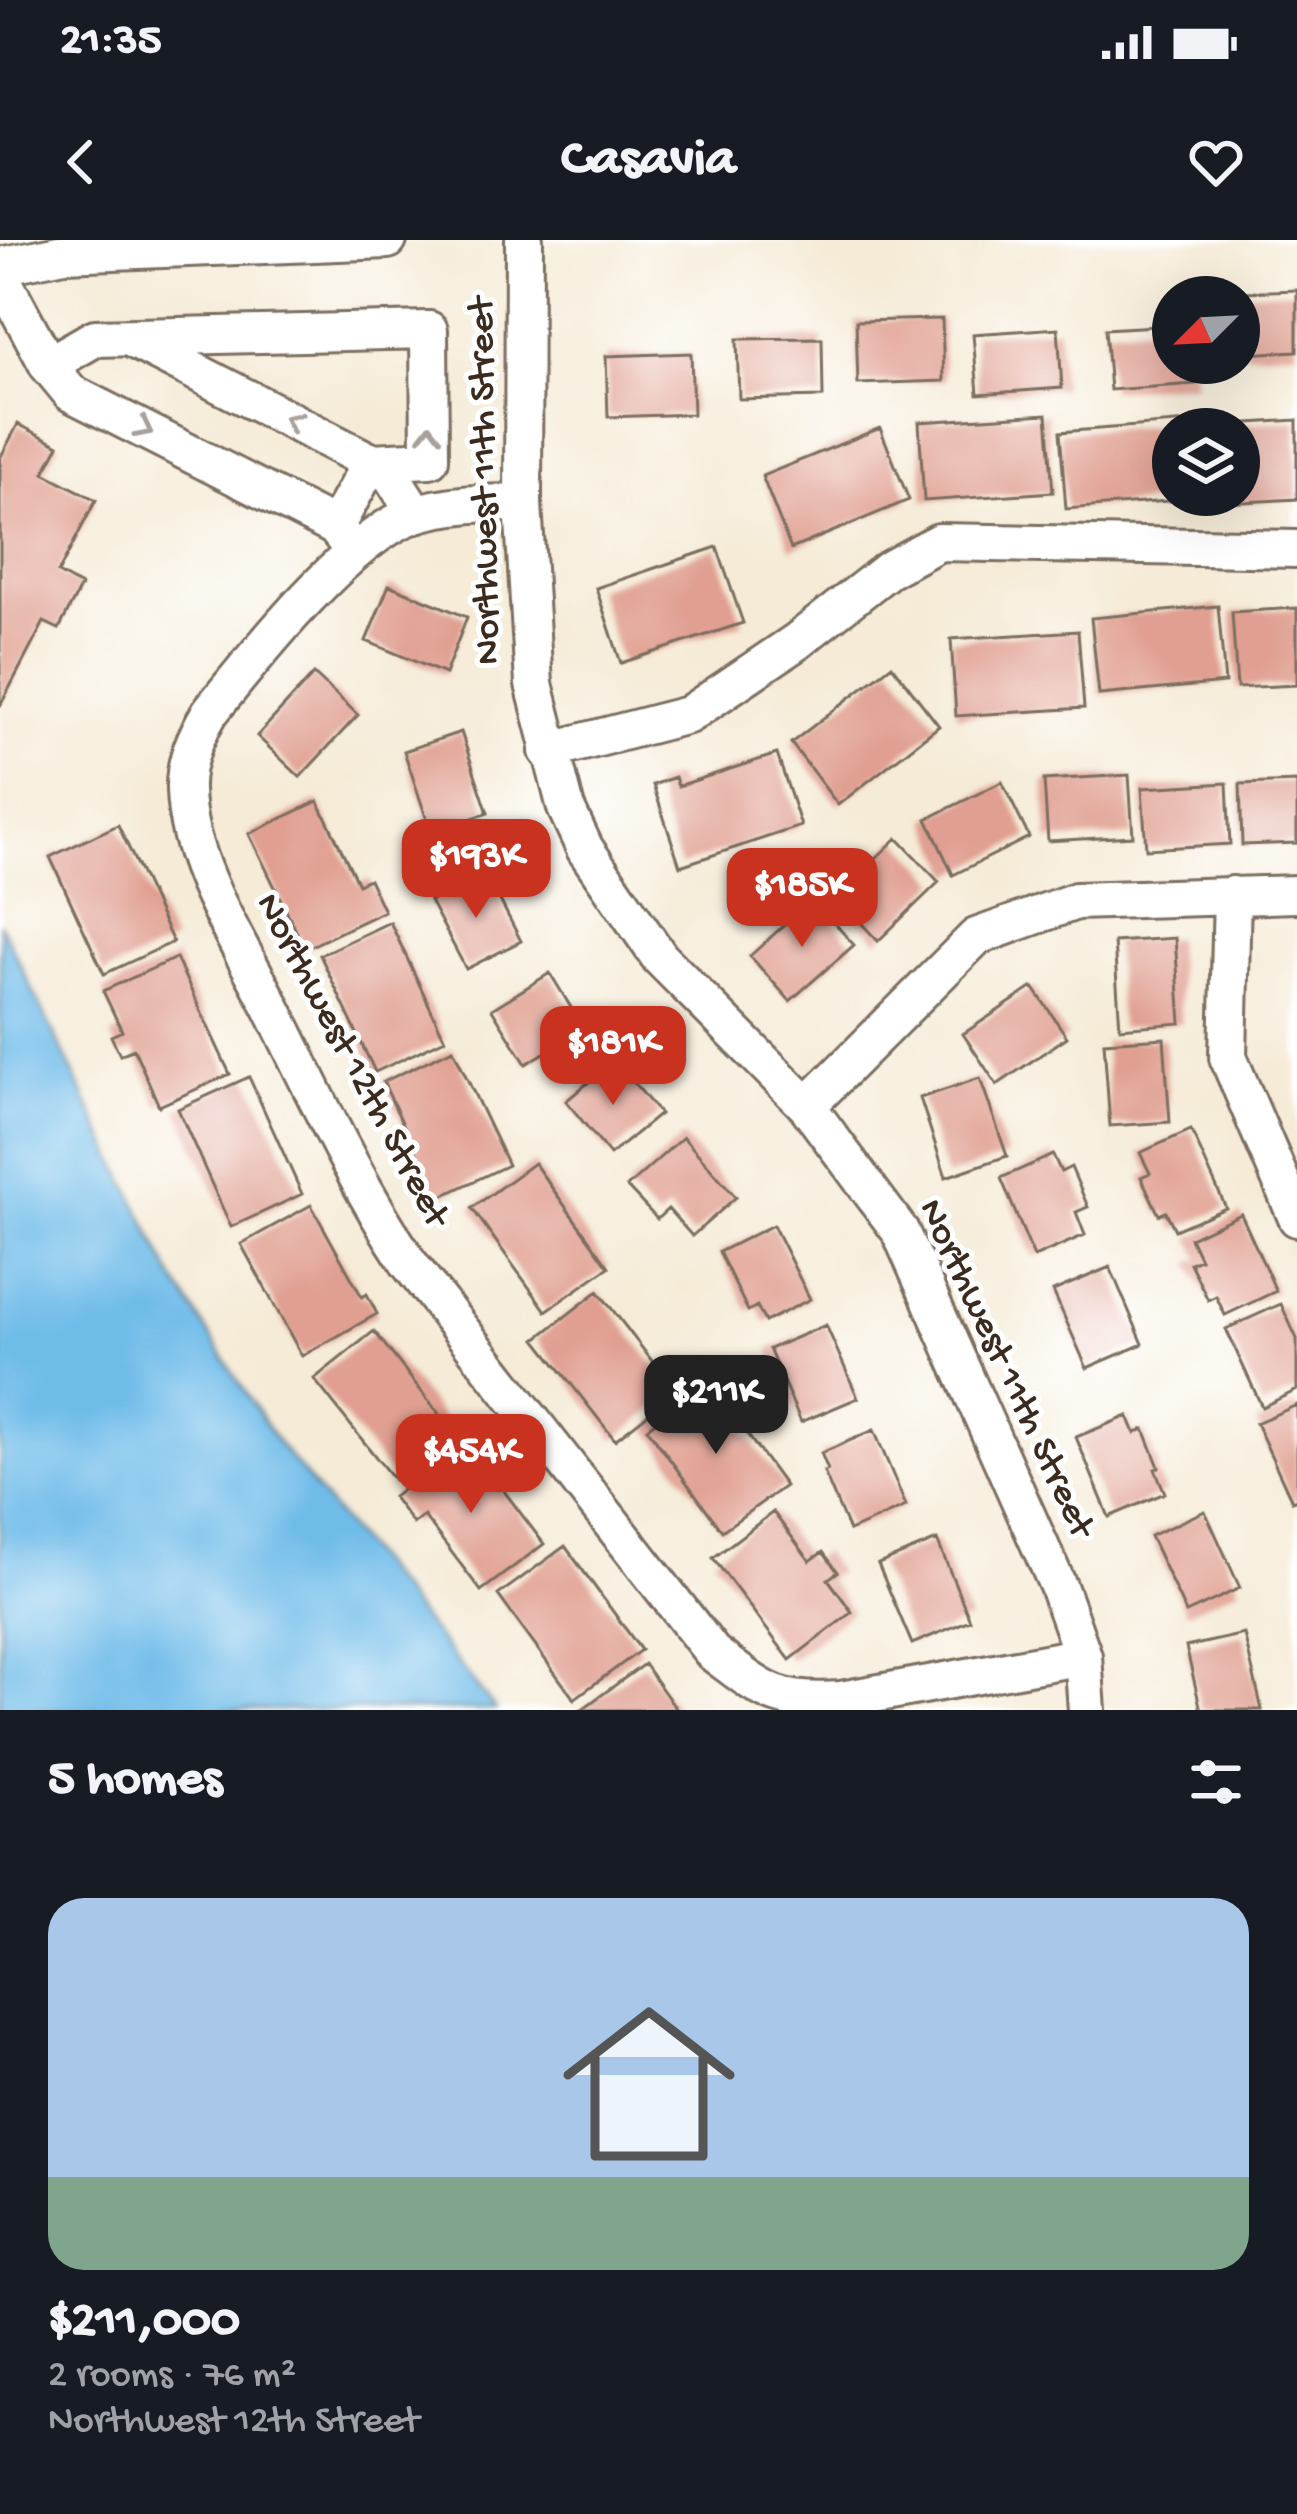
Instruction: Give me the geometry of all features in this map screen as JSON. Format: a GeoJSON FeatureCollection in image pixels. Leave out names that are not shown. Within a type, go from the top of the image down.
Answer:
{"type":"FeatureCollection","features":[{"type":"Feature","properties":{"kind":"street"},"geometry":{"type":"LineString","coordinates":[[388,240],[64,246],[0,271],[48,365],[71,392],[345,539],[367,539],[416,514],[481,503],[523,503]]}},
{"type":"Feature","properties":{"kind":"street","name":"Northwest 11th Street"},"geometry":{"type":"LineString","coordinates":[[524,240],[523,503],[534,684],[566,808],[585,849],[660,958],[806,1106],[900,1231],[1006,1462],[1083,1656],[1088,1710]]}},
{"type":"Feature","properties":{"kind":"street"},"geometry":{"type":"LineString","coordinates":[[48,365],[95,338],[429,331],[430,459],[371,462]]}},
{"type":"Feature","properties":{"kind":"street"},"geometry":{"type":"LineString","coordinates":[[128,337],[371,462],[391,475],[416,514]]}},
{"type":"Feature","properties":{"kind":"street"},"geometry":{"type":"LineString","coordinates":[[345,539],[371,462]]}},
{"type":"Feature","properties":{"kind":"street","name":"Northwest 12th Street"},"geometry":{"type":"LineString","coordinates":[[345,539],[209,712],[194,738],[185,790],[191,834],[217,897],[371,1207],[408,1262],[713,1653],[772,1696],[805,1703],[841,1700],[1083,1656]]}},
{"type":"Feature","properties":{"kind":"street"},"geometry":{"type":"LineString","coordinates":[[548,752],[688,715],[796,642],[888,570],[939,542],[1297,549]]}},
{"type":"Feature","properties":{"kind":"street"},"geometry":{"type":"LineString","coordinates":[[806,1106],[976,938],[1076,901],[1297,894]]}},
{"type":"Feature","properties":{"kind":"street"},"geometry":{"type":"LineString","coordinates":[[1232,895],[1228,1057],[1297,1218]]}},
{"type":"Feature","properties":{"kind":"water"},"geometry":{"type":"Polygon","coordinates":[[[0,923],[170,1272],[275,1439],[496,1710],[0,1710],[0,923]]]}},
{"type":"Feature","properties":{"kind":"building"},"geometry":{"type":"Polygon","coordinates":[[[1297,290],[1297,351],[1260,353],[1260,291],[1297,290]]]}},
{"type":"Feature","properties":{"kind":"building"},"geometry":{"type":"Polygon","coordinates":[[[942,319],[944,381],[858,384],[856,321],[942,319]]]}},
{"type":"Feature","properties":{"kind":"building"},"geometry":{"type":"Polygon","coordinates":[[[1152,326],[1152,384],[1195,384],[1110,390],[1105,329],[1152,326]]]}},
{"type":"Feature","properties":{"kind":"building"},"geometry":{"type":"Polygon","coordinates":[[[1058,328],[1062,388],[978,394],[973,334],[1058,328]]]}},
{"type":"Feature","properties":{"kind":"building"},"geometry":{"type":"Polygon","coordinates":[[[822,338],[823,397],[739,399],[737,339],[822,338]]]}},
{"type":"Feature","properties":{"kind":"building"},"geometry":{"type":"Polygon","coordinates":[[[691,353],[693,414],[608,417],[606,356],[691,353]]]}},
{"type":"Feature","properties":{"kind":"building"},"geometry":{"type":"Polygon","coordinates":[[[1047,414],[1053,492],[924,501],[919,422],[1047,414]]]}},
{"type":"Feature","properties":{"kind":"building"},"geometry":{"type":"Polygon","coordinates":[[[1297,420],[1297,499],[1260,501],[1260,422],[1297,420]]]}},
{"type":"Feature","properties":{"kind":"building"},"geometry":{"type":"Polygon","coordinates":[[[18,424],[59,445],[44,473],[96,500],[58,573],[81,586],[59,629],[44,622],[0,706],[0,458],[18,424]]]}},
{"type":"Feature","properties":{"kind":"building"},"geometry":{"type":"Polygon","coordinates":[[[1152,425],[1152,502],[1066,509],[1060,432],[1152,425]]]}},
{"type":"Feature","properties":{"kind":"building"},"geometry":{"type":"Polygon","coordinates":[[[880,428],[909,500],[791,549],[762,476],[880,428]]]}},
{"type":"Feature","properties":{"kind":"building"},"geometry":{"type":"Polygon","coordinates":[[[717,547],[743,623],[621,663],[596,588],[717,547]]]}},
{"type":"Feature","properties":{"kind":"building"},"geometry":{"type":"Polygon","coordinates":[[[389,585],[467,617],[445,674],[366,641],[389,585]]]}},
{"type":"Feature","properties":{"kind":"building"},"geometry":{"type":"Polygon","coordinates":[[[1218,606],[1225,683],[1099,695],[1091,618],[1218,606]]]}},
{"type":"Feature","properties":{"kind":"building"},"geometry":{"type":"Polygon","coordinates":[[[1297,608],[1297,685],[1237,688],[1232,612],[1297,608]]]}},
{"type":"Feature","properties":{"kind":"building"},"geometry":{"type":"Polygon","coordinates":[[[1078,631],[1084,708],[956,716],[951,639],[1078,631]]]}},
{"type":"Feature","properties":{"kind":"building"},"geometry":{"type":"Polygon","coordinates":[[[892,665],[939,726],[838,805],[791,743],[892,665]]]}},
{"type":"Feature","properties":{"kind":"building"},"geometry":{"type":"Polygon","coordinates":[[[314,674],[358,715],[300,777],[257,736],[314,674]]]}},
{"type":"Feature","properties":{"kind":"building"},"geometry":{"type":"Polygon","coordinates":[[[461,732],[488,813],[431,832],[404,751],[461,732]]]}},
{"type":"Feature","properties":{"kind":"building"},"geometry":{"type":"Polygon","coordinates":[[[777,754],[801,826],[680,866],[653,785],[675,777],[678,786],[777,754]]]}},
{"type":"Feature","properties":{"kind":"building"},"geometry":{"type":"Polygon","coordinates":[[[1129,775],[1133,836],[1048,841],[1044,780],[1129,775]]]}},
{"type":"Feature","properties":{"kind":"building"},"geometry":{"type":"Polygon","coordinates":[[[1002,782],[1029,837],[953,875],[927,819],[1002,782]]]}},
{"type":"Feature","properties":{"kind":"building"},"geometry":{"type":"Polygon","coordinates":[[[1297,782],[1297,843],[1242,845],[1240,784],[1297,782]]]}},
{"type":"Feature","properties":{"kind":"building"},"geometry":{"type":"Polygon","coordinates":[[[1227,783],[1230,844],[1146,849],[1142,788],[1227,783]]]}},
{"type":"Feature","properties":{"kind":"building"},"geometry":{"type":"Polygon","coordinates":[[[318,801],[358,884],[369,879],[384,911],[305,949],[249,834],[318,801]]]}},
{"type":"Feature","properties":{"kind":"building"},"geometry":{"type":"Polygon","coordinates":[[[118,825],[173,942],[104,974],[50,857],[118,825]]]}},
{"type":"Feature","properties":{"kind":"building"},"geometry":{"type":"Polygon","coordinates":[[[897,838],[939,882],[878,941],[836,896],[897,838]]]}},
{"type":"Feature","properties":{"kind":"building"},"geometry":{"type":"Polygon","coordinates":[[[486,873],[521,941],[466,969],[430,901],[486,873]]]}},
{"type":"Feature","properties":{"kind":"building"},"geometry":{"type":"Polygon","coordinates":[[[813,899],[854,945],[790,1001],[750,956],[813,899]]]}},
{"type":"Feature","properties":{"kind":"building"},"geometry":{"type":"Polygon","coordinates":[[[390,922],[445,1039],[375,1072],[320,955],[390,922]]]}},
{"type":"Feature","properties":{"kind":"building"},"geometry":{"type":"Polygon","coordinates":[[[1175,938],[1181,1023],[1120,1028],[1114,942],[1175,938]]]}},
{"type":"Feature","properties":{"kind":"building"},"geometry":{"type":"Polygon","coordinates":[[[176,958],[230,1074],[159,1106],[134,1049],[120,1055],[111,1036],[122,1031],[103,991],[176,958]]]}},
{"type":"Feature","properties":{"kind":"building"},"geometry":{"type":"Polygon","coordinates":[[[550,973],[584,1029],[526,1064],[492,1009],[550,973]]]}},
{"type":"Feature","properties":{"kind":"building"},"geometry":{"type":"Polygon","coordinates":[[[1033,987],[1067,1037],[997,1085],[963,1034],[1033,987]]]}},
{"type":"Feature","properties":{"kind":"building"},"geometry":{"type":"Polygon","coordinates":[[[1164,1038],[1170,1122],[1110,1126],[1104,1042],[1164,1038]]]}},
{"type":"Feature","properties":{"kind":"building"},"geometry":{"type":"Polygon","coordinates":[[[453,1049],[508,1165],[438,1198],[383,1082],[453,1049]]]}},
{"type":"Feature","properties":{"kind":"building"},"geometry":{"type":"Polygon","coordinates":[[[615,1060],[660,1114],[610,1155],[566,1101],[615,1060]]]}},
{"type":"Feature","properties":{"kind":"building"},"geometry":{"type":"Polygon","coordinates":[[[249,1077],[302,1194],[231,1227],[178,1109],[249,1077]]]}},
{"type":"Feature","properties":{"kind":"building"},"geometry":{"type":"Polygon","coordinates":[[[980,1078],[1007,1156],[946,1177],[920,1098],[980,1078]]]}},
{"type":"Feature","properties":{"kind":"building"},"geometry":{"type":"Polygon","coordinates":[[[1191,1130],[1226,1208],[1175,1230],[1166,1212],[1159,1215],[1141,1177],[1150,1173],[1140,1153],[1191,1130]]]}},
{"type":"Feature","properties":{"kind":"building"},"geometry":{"type":"Polygon","coordinates":[[[683,1137],[736,1197],[692,1236],[668,1209],[657,1219],[627,1187],[683,1137]]]}},
{"type":"Feature","properties":{"kind":"building"},"geometry":{"type":"Polygon","coordinates":[[[1053,1155],[1061,1172],[1071,1167],[1088,1207],[1076,1212],[1085,1235],[1034,1257],[1001,1178],[1053,1155]]]}},
{"type":"Feature","properties":{"kind":"building"},"geometry":{"type":"Polygon","coordinates":[[[534,1163],[609,1267],[546,1311],[472,1208],[534,1163]]]}},
{"type":"Feature","properties":{"kind":"building"},"geometry":{"type":"Polygon","coordinates":[[[311,1205],[362,1297],[367,1294],[377,1314],[302,1356],[241,1244],[311,1205]]]}},
{"type":"Feature","properties":{"kind":"building"},"geometry":{"type":"Polygon","coordinates":[[[1241,1214],[1276,1291],[1225,1315],[1216,1296],[1208,1300],[1190,1263],[1200,1259],[1190,1238],[1241,1214]]]}},
{"type":"Feature","properties":{"kind":"building"},"geometry":{"type":"Polygon","coordinates":[[[773,1225],[810,1299],[765,1322],[757,1306],[748,1311],[719,1252],[773,1225]]]}},
{"type":"Feature","properties":{"kind":"building"},"geometry":{"type":"Polygon","coordinates":[[[1110,1267],[1143,1344],[1087,1368],[1053,1291],[1110,1267]]]}},
{"type":"Feature","properties":{"kind":"building"},"geometry":{"type":"Polygon","coordinates":[[[598,1291],[676,1392],[615,1440],[536,1339],[598,1291]]]}},
{"type":"Feature","properties":{"kind":"building"},"geometry":{"type":"Polygon","coordinates":[[[1281,1304],[1297,1339],[1297,1390],[1262,1407],[1226,1329],[1281,1304]]]}},
{"type":"Feature","properties":{"kind":"building"},"geometry":{"type":"Polygon","coordinates":[[[826,1325],[858,1398],[801,1422],[769,1349],[826,1325]]]}},
{"type":"Feature","properties":{"kind":"building"},"geometry":{"type":"Polygon","coordinates":[[[374,1331],[454,1433],[394,1480],[314,1379],[374,1331]]]}},
{"type":"Feature","properties":{"kind":"building"},"geometry":{"type":"Polygon","coordinates":[[[709,1382],[785,1486],[722,1531],[647,1428],[709,1382]]]}},
{"type":"Feature","properties":{"kind":"building"},"geometry":{"type":"Polygon","coordinates":[[[1297,1405],[1297,1499],[1292,1501],[1256,1423],[1297,1405]]]}},
{"type":"Feature","properties":{"kind":"building"},"geometry":{"type":"Polygon","coordinates":[[[1128,1416],[1135,1433],[1144,1429],[1165,1493],[1109,1517],[1076,1437],[1128,1416]]]}},
{"type":"Feature","properties":{"kind":"building"},"geometry":{"type":"Polygon","coordinates":[[[874,1430],[906,1506],[849,1531],[821,1453],[874,1430]]]}},
{"type":"Feature","properties":{"kind":"building"},"geometry":{"type":"Polygon","coordinates":[[[466,1441],[544,1544],[481,1591],[424,1516],[413,1524],[393,1497],[466,1441]]]}},
{"type":"Feature","properties":{"kind":"building"},"geometry":{"type":"Polygon","coordinates":[[[1205,1511],[1240,1588],[1186,1613],[1150,1536],[1205,1511]]]}},
{"type":"Feature","properties":{"kind":"building"},"geometry":{"type":"Polygon","coordinates":[[[773,1512],[810,1561],[823,1552],[838,1572],[828,1579],[852,1612],[790,1660],[713,1558],[773,1512]]]}},
{"type":"Feature","properties":{"kind":"building"},"geometry":{"type":"Polygon","coordinates":[[[937,1540],[970,1620],[912,1644],[878,1564],[937,1540]]]}},
{"type":"Feature","properties":{"kind":"building"},"geometry":{"type":"Polygon","coordinates":[[[565,1546],[641,1650],[574,1699],[498,1595],[565,1546]]]}},
{"type":"Feature","properties":{"kind":"building"},"geometry":{"type":"Polygon","coordinates":[[[1244,1634],[1262,1710],[1201,1710],[1186,1647],[1244,1634]]]}},
{"type":"Feature","properties":{"kind":"building"},"geometry":{"type":"Polygon","coordinates":[[[644,1664],[677,1710],[581,1710],[644,1664]]]}}]}
